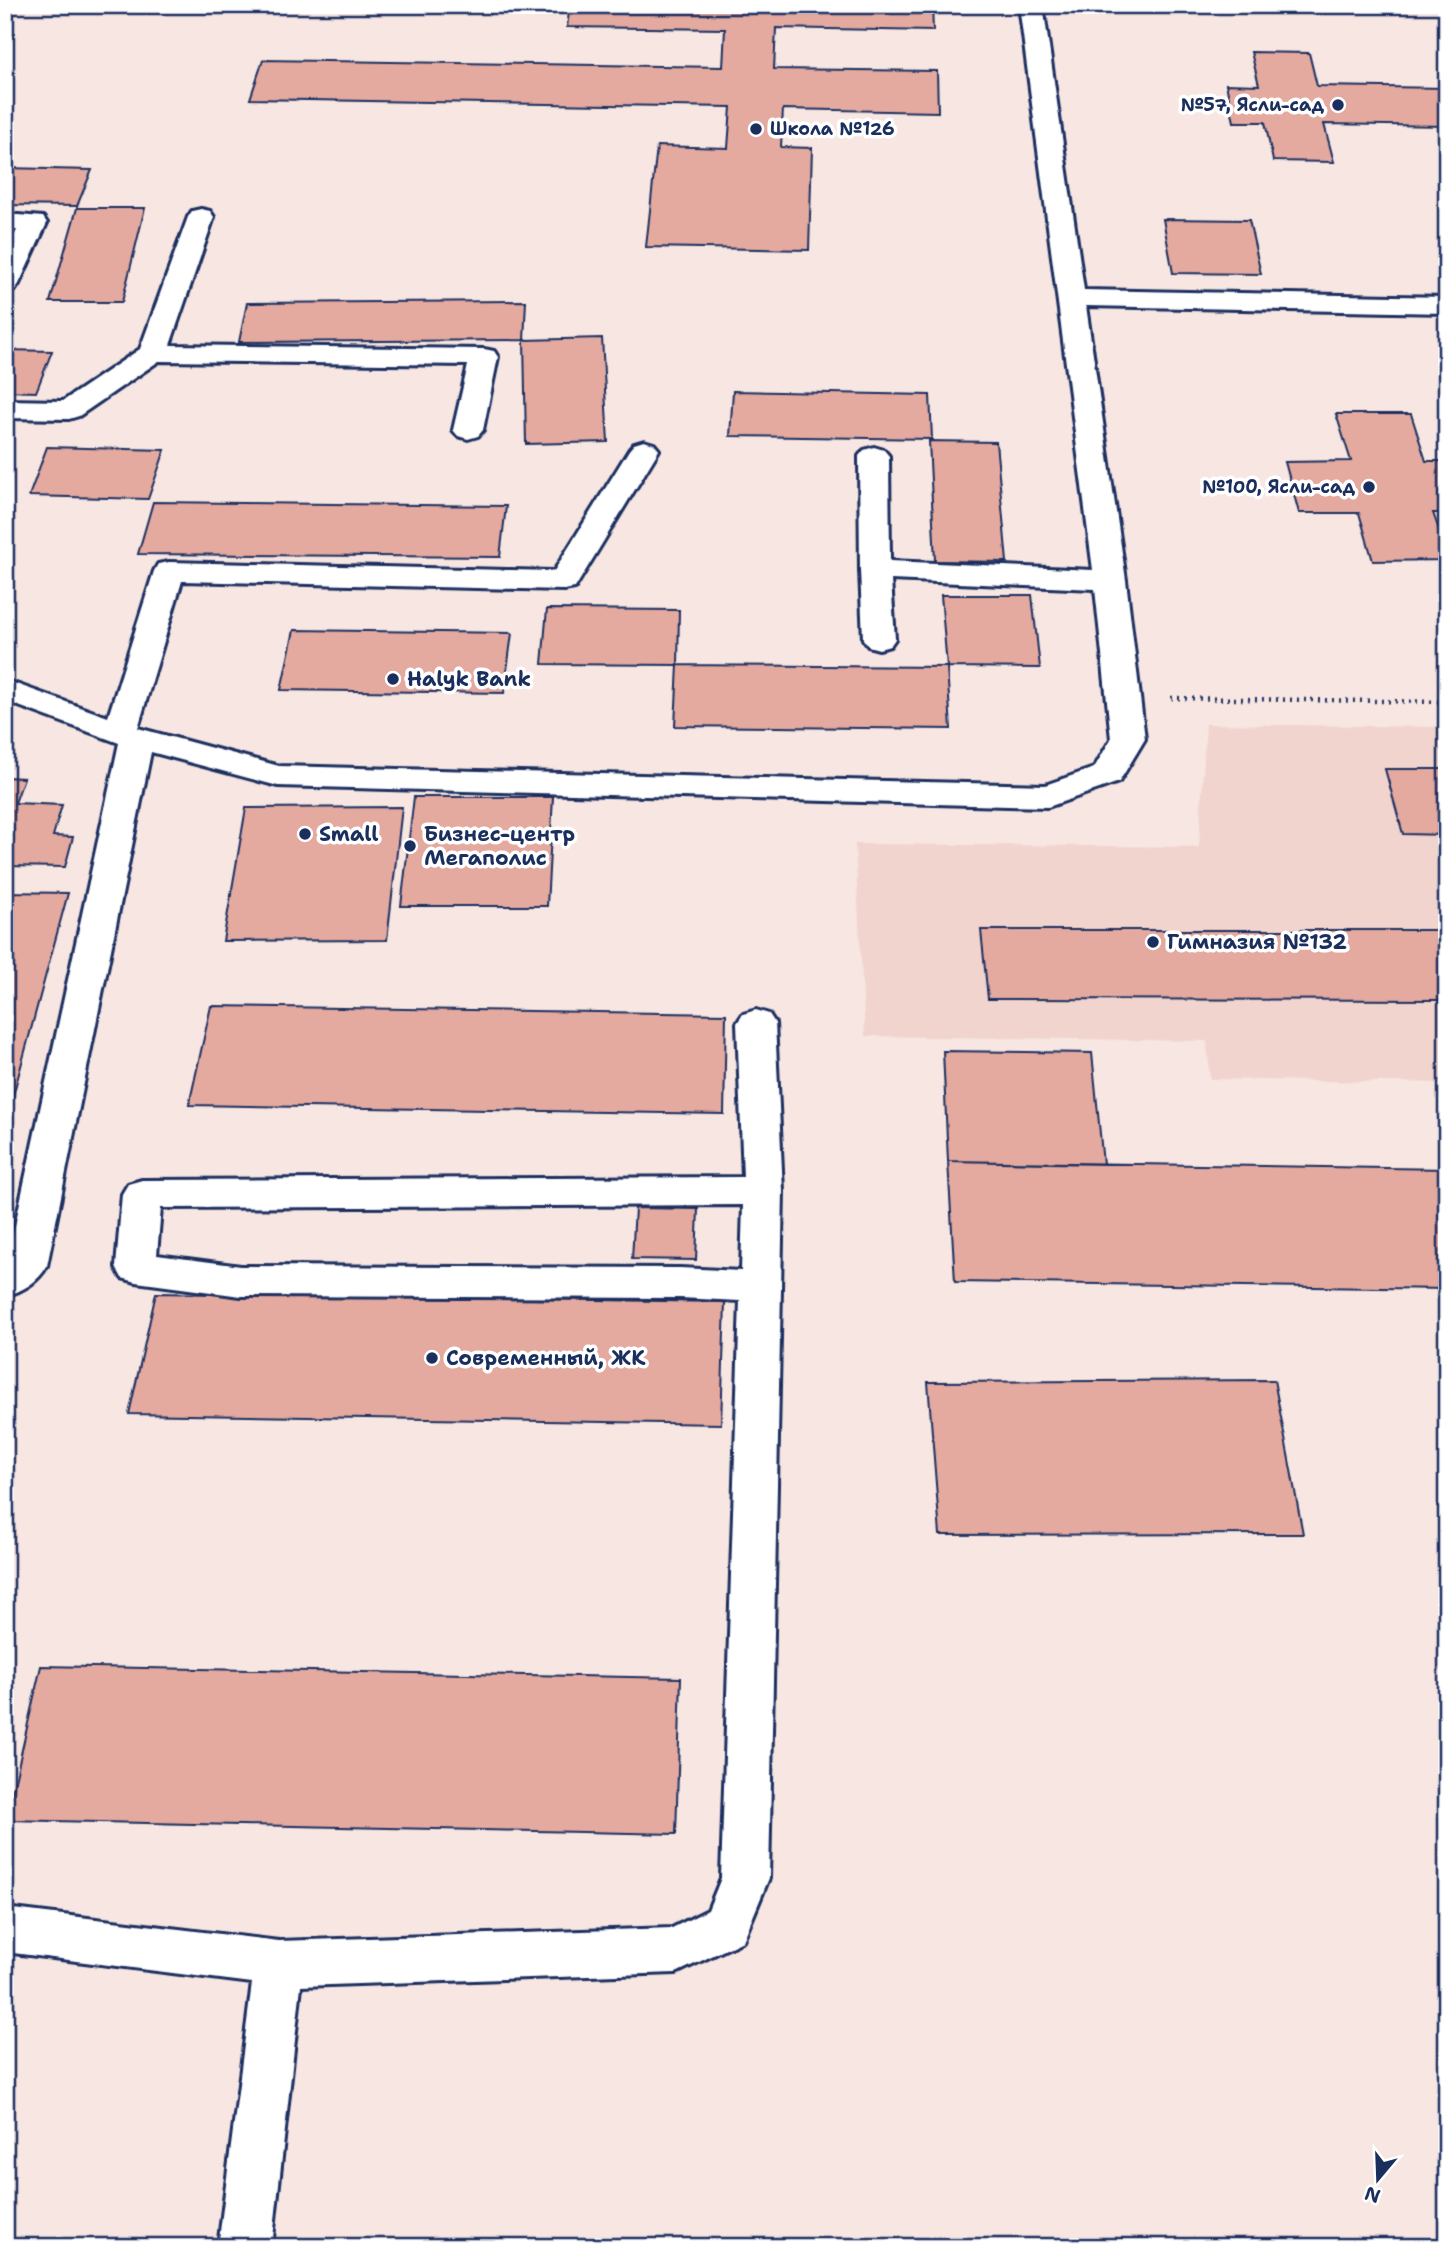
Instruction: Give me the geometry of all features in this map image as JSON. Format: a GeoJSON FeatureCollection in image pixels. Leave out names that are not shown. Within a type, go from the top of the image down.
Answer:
{"type":"FeatureCollection","features":[{"type":"Feature","properties":{"kind":"street"},"geometry":{"type":"LineString","coordinates":[[5,690],[129,736],[278,776],[1048,796],[1107,775],[1128,739],[1124,697],[1031,5]]}},
{"type":"Feature","properties":{"kind":"street"},"geometry":{"type":"LineString","coordinates":[[153,353],[201,217]]}},
{"type":"Feature","properties":{"kind":"street"},"geometry":{"type":"LineString","coordinates":[[5,222],[34,223],[5,284]]}},
{"type":"Feature","properties":{"kind":"street"},"geometry":{"type":"LineString","coordinates":[[1071,298],[1447,306]]}},
{"type":"Feature","properties":{"kind":"street"},"geometry":{"type":"LineString","coordinates":[[5,409],[69,410],[153,353],[484,357],[468,430]]}},
{"type":"Feature","properties":{"kind":"street"},"geometry":{"type":"LineString","coordinates":[[5,1281],[27,1266],[129,736],[169,571],[564,582],[644,450]]}},
{"type":"Feature","properties":{"kind":"street"},"geometry":{"type":"LineString","coordinates":[[874,456],[875,570],[880,639]]}},
{"type":"Feature","properties":{"kind":"street"},"geometry":{"type":"LineString","coordinates":[[875,570],[1110,580]]}},
{"type":"Feature","properties":{"kind":"street"},"geometry":{"type":"LineString","coordinates":[[5,1930],[279,1964],[676,1950],[726,1925],[745,1878],[763,1191],[756,1023]]}},
{"type":"Feature","properties":{"kind":"street"},"geometry":{"type":"LineString","coordinates":[[761,1287],[680,1283],[241,1281],[136,1267],[142,1194],[763,1191]]}},
{"type":"Feature","properties":{"kind":"street"},"geometry":{"type":"LineString","coordinates":[[245,2247],[279,1964]]}},
{"type":"Feature","properties":{"kind":"path"},"geometry":{"type":"LineString","coordinates":[[1124,697],[1447,702]]}},
{"type":"Feature","properties":{"kind":"shaded area","name":"Гимназия №132"},"geometry":{"type":"Polygon","coordinates":[[[1206,724],[1447,727],[1447,1083],[1210,1079],[1207,1041],[865,1036],[855,844],[1199,847],[1206,724]]]}},
{"type":"Feature","properties":{"kind":"building","name":"Школа №126"},"geometry":{"type":"Polygon","coordinates":[[[570,5],[932,5],[933,31],[776,28],[774,69],[937,71],[938,112],[783,109],[781,147],[812,148],[809,250],[646,247],[657,146],[728,148],[731,107],[250,99],[263,60],[723,67],[725,29],[567,27],[570,5]]]}},
{"type":"Feature","properties":{"kind":"building","name":"№57, Ясли-сад"},"geometry":{"type":"Polygon","coordinates":[[[1251,52],[1309,53],[1317,86],[1447,88],[1447,126],[1324,124],[1334,162],[1273,161],[1265,122],[1234,122],[1226,84],[1259,85],[1251,52]]]}},
{"type":"Feature","properties":{"kind":"building"},"geometry":{"type":"Polygon","coordinates":[[[5,168],[92,170],[77,206],[5,205],[5,168]]]}},
{"type":"Feature","properties":{"kind":"building"},"geometry":{"type":"Polygon","coordinates":[[[77,208],[145,208],[122,302],[50,302],[77,208]]]}},
{"type":"Feature","properties":{"kind":"building"},"geometry":{"type":"Polygon","coordinates":[[[1163,219],[1249,220],[1261,274],[1173,273],[1163,219]]]}},
{"type":"Feature","properties":{"kind":"building"},"geometry":{"type":"Polygon","coordinates":[[[526,301],[524,340],[239,342],[247,303],[526,301]]]}},
{"type":"Feature","properties":{"kind":"building"},"geometry":{"type":"Polygon","coordinates":[[[602,338],[608,442],[526,444],[524,340],[602,338]]]}},
{"type":"Feature","properties":{"kind":"building"},"geometry":{"type":"Polygon","coordinates":[[[5,350],[52,351],[36,392],[5,391],[5,350]]]}},
{"type":"Feature","properties":{"kind":"building"},"geometry":{"type":"Polygon","coordinates":[[[733,391],[930,395],[932,439],[730,436],[733,391]]]}},
{"type":"Feature","properties":{"kind":"building","name":"№100, Ясли-сад"},"geometry":{"type":"Polygon","coordinates":[[[1336,414],[1411,414],[1426,461],[1447,461],[1447,513],[1433,513],[1447,552],[1447,560],[1373,561],[1359,513],[1299,513],[1285,462],[1351,461],[1336,414]]]}},
{"type":"Feature","properties":{"kind":"building"},"geometry":{"type":"Polygon","coordinates":[[[929,441],[996,442],[1007,562],[935,561],[929,441]]]}},
{"type":"Feature","properties":{"kind":"building"},"geometry":{"type":"Polygon","coordinates":[[[47,447],[165,450],[148,499],[29,496],[47,447]]]}},
{"type":"Feature","properties":{"kind":"building"},"geometry":{"type":"Polygon","coordinates":[[[153,502],[506,506],[500,557],[138,554],[153,502]]]}},
{"type":"Feature","properties":{"kind":"building"},"geometry":{"type":"Polygon","coordinates":[[[941,595],[1032,595],[1040,668],[947,667],[941,595]]]}},
{"type":"Feature","properties":{"kind":"building"},"geometry":{"type":"Polygon","coordinates":[[[547,609],[679,610],[678,665],[542,664],[547,609]]]}},
{"type":"Feature","properties":{"kind":"building"},"geometry":{"type":"Polygon","coordinates":[[[294,630],[512,633],[504,693],[281,690],[294,630]]]}},
{"type":"Feature","properties":{"kind":"building"},"geometry":{"type":"Polygon","coordinates":[[[678,665],[947,667],[951,729],[675,726],[678,665]]]}},
{"type":"Feature","properties":{"kind":"building"},"geometry":{"type":"Polygon","coordinates":[[[1385,769],[1447,769],[1447,835],[1403,834],[1385,769]]]}},
{"type":"Feature","properties":{"kind":"building"},"geometry":{"type":"Polygon","coordinates":[[[5,777],[24,778],[15,803],[62,805],[53,836],[73,837],[65,867],[5,866],[5,777]]]}},
{"type":"Feature","properties":{"kind":"building"},"geometry":{"type":"Polygon","coordinates":[[[414,797],[553,797],[547,906],[401,906],[414,797]]]}},
{"type":"Feature","properties":{"kind":"building"},"geometry":{"type":"Polygon","coordinates":[[[402,807],[387,940],[223,941],[246,808],[402,807]]]}},
{"type":"Feature","properties":{"kind":"building"},"geometry":{"type":"Polygon","coordinates":[[[5,892],[68,893],[5,1125],[5,892]]]}},
{"type":"Feature","properties":{"kind":"building"},"geometry":{"type":"Polygon","coordinates":[[[981,930],[1447,930],[1447,1000],[988,999],[981,930]]]}},
{"type":"Feature","properties":{"kind":"building"},"geometry":{"type":"Polygon","coordinates":[[[211,1006],[726,1014],[724,1114],[189,1105],[211,1006]]]}},
{"type":"Feature","properties":{"kind":"building"},"geometry":{"type":"Polygon","coordinates":[[[943,1051],[1092,1053],[1103,1164],[948,1161],[943,1051]]]}},
{"type":"Feature","properties":{"kind":"building"},"geometry":{"type":"Polygon","coordinates":[[[948,1161],[1447,1169],[1447,1289],[955,1282],[948,1161]]]}},
{"type":"Feature","properties":{"kind":"building"},"geometry":{"type":"Polygon","coordinates":[[[635,1208],[698,1209],[696,1260],[632,1259],[635,1208]]]}},
{"type":"Feature","properties":{"kind":"building","name":"Современный, ЖК"},"geometry":{"type":"Polygon","coordinates":[[[156,1293],[725,1302],[721,1424],[129,1414],[156,1293]]]}},
{"type":"Feature","properties":{"kind":"building"},"geometry":{"type":"Polygon","coordinates":[[[1274,1380],[1303,1534],[940,1535],[928,1382],[1274,1380]]]}},
{"type":"Feature","properties":{"kind":"building"},"geometry":{"type":"Polygon","coordinates":[[[41,1666],[681,1678],[676,1834],[6,1820],[41,1666]]]}},
{"type":"Feature","properties":{"kind":"place","name":"№57, Ясли-сад"},"geometry":{"type":"Point","coordinates":[1338,105]}},
{"type":"Feature","properties":{"kind":"place","name":"Школа №126"},"geometry":{"type":"Point","coordinates":[756,129]}},
{"type":"Feature","properties":{"kind":"place","name":"№100, Ясли-сад"},"geometry":{"type":"Point","coordinates":[1369,487]}},
{"type":"Feature","properties":{"kind":"place","name":"Halyk Bank"},"geometry":{"type":"Point","coordinates":[393,679]}},
{"type":"Feature","properties":{"kind":"place","name":"Small"},"geometry":{"type":"Point","coordinates":[305,834]}},
{"type":"Feature","properties":{"kind":"place","name":"Бизнес-центр Мегаполис"},"geometry":{"type":"Point","coordinates":[410,846]}},
{"type":"Feature","properties":{"kind":"place","name":"Гимназия №132"},"geometry":{"type":"Point","coordinates":[1153,942]}},
{"type":"Feature","properties":{"kind":"place","name":"Современный, ЖК"},"geometry":{"type":"Point","coordinates":[432,1358]}}]}
